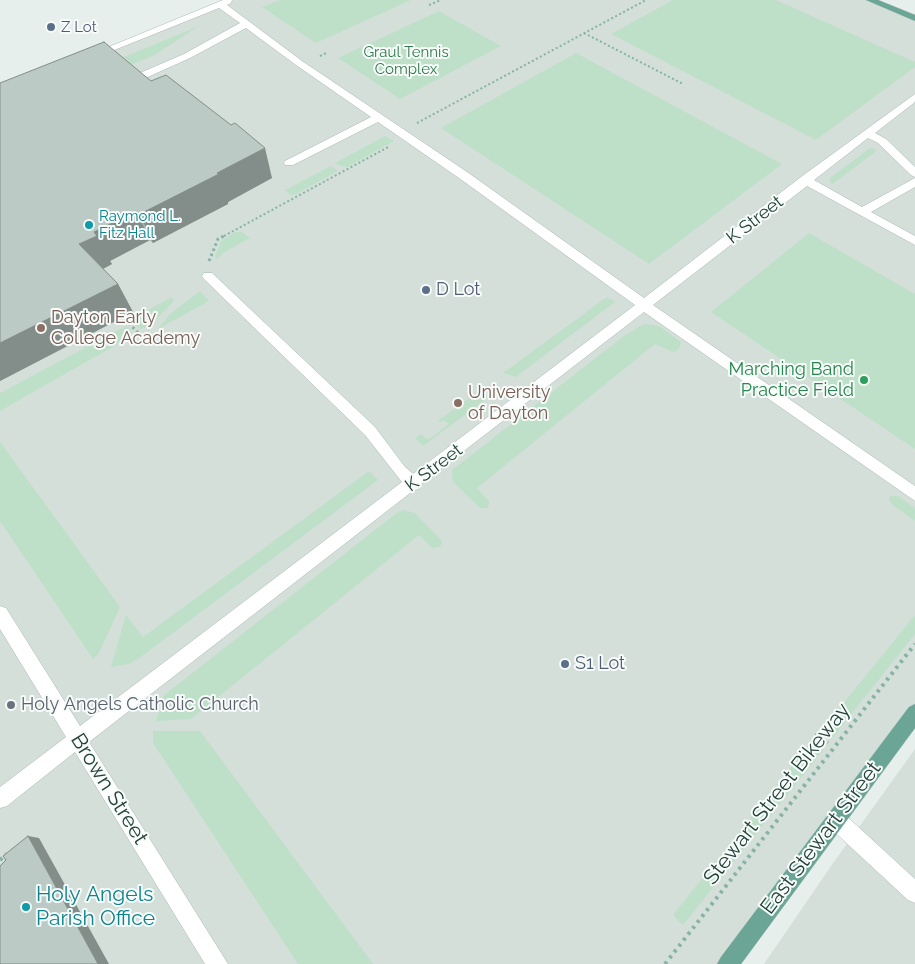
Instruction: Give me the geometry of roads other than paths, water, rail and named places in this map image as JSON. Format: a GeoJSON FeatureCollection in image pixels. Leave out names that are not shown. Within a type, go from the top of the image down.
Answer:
{"type":"FeatureCollection","features":[{"type":"Feature","properties":{"kind":"main road"},"geometry":{"type":"LineString","coordinates":[[870,0],[915,18]]}},
{"type":"Feature","properties":{"kind":"main road","name":"East Stewart Street"},"geometry":{"type":"LineString","coordinates":[[728,964],[914,716]]}},
{"type":"Feature","properties":{"kind":"street"},"geometry":{"type":"LineString","coordinates":[[82,60],[225,2],[246,24],[378,118],[467,177],[697,343],[915,494]]}},
{"type":"Feature","properties":{"kind":"street"},"geometry":{"type":"LineString","coordinates":[[137,78],[187,56],[246,24]]}},
{"type":"Feature","properties":{"kind":"street","name":"K Street"},"geometry":{"type":"LineString","coordinates":[[0,799],[414,484],[805,180],[915,97]]}},
{"type":"Feature","properties":{"kind":"street"},"geometry":{"type":"LineString","coordinates":[[289,163],[378,118]]}},
{"type":"Feature","properties":{"kind":"street"},"geometry":{"type":"LineString","coordinates":[[867,133],[882,141],[915,173]]}},
{"type":"Feature","properties":{"kind":"street"},"geometry":{"type":"LineString","coordinates":[[805,180],[915,241]]}},
{"type":"Feature","properties":{"kind":"street"},"geometry":{"type":"LineString","coordinates":[[862,212],[915,182]]}},
{"type":"Feature","properties":{"kind":"street"},"geometry":{"type":"LineString","coordinates":[[208,270],[370,431],[400,471],[414,484]]}},
{"type":"Feature","properties":{"kind":"street","name":"Brown Street"},"geometry":{"type":"LineString","coordinates":[[0,614],[217,964]]}},
{"type":"Feature","properties":{"kind":"street"},"geometry":{"type":"LineString","coordinates":[[835,819],[915,894]]}},
{"type":"Feature","properties":{"kind":"place","name":"Z Lot"},"geometry":{"type":"Point","coordinates":[51,27]}},
{"type":"Feature","properties":{"kind":"place","name":"Raymond L. Fitz Hall"},"geometry":{"type":"Point","coordinates":[89,225]}},
{"type":"Feature","properties":{"kind":"place","name":"D Lot"},"geometry":{"type":"Point","coordinates":[426,290]}},
{"type":"Feature","properties":{"kind":"place","name":"Dayton Early College Academy"},"geometry":{"type":"Point","coordinates":[41,328]}},
{"type":"Feature","properties":{"kind":"place","name":"Marching Band Practice Field"},"geometry":{"type":"Point","coordinates":[864,380]}},
{"type":"Feature","properties":{"kind":"place","name":"University of Dayton"},"geometry":{"type":"Point","coordinates":[458,403]}},
{"type":"Feature","properties":{"kind":"place","name":"S1 Lot"},"geometry":{"type":"Point","coordinates":[565,664]}},
{"type":"Feature","properties":{"kind":"place","name":"Holy Angels Catholic Church"},"geometry":{"type":"Point","coordinates":[11,705]}},
{"type":"Feature","properties":{"kind":"place","name":"Holy Angels Parish Office"},"geometry":{"type":"Point","coordinates":[26,907]}},
{"type":"Feature","properties":{"kind":"park label","name":"Graul Tennis Complex"},"geometry":{"type":"Point","coordinates":[406,60]}}]}
